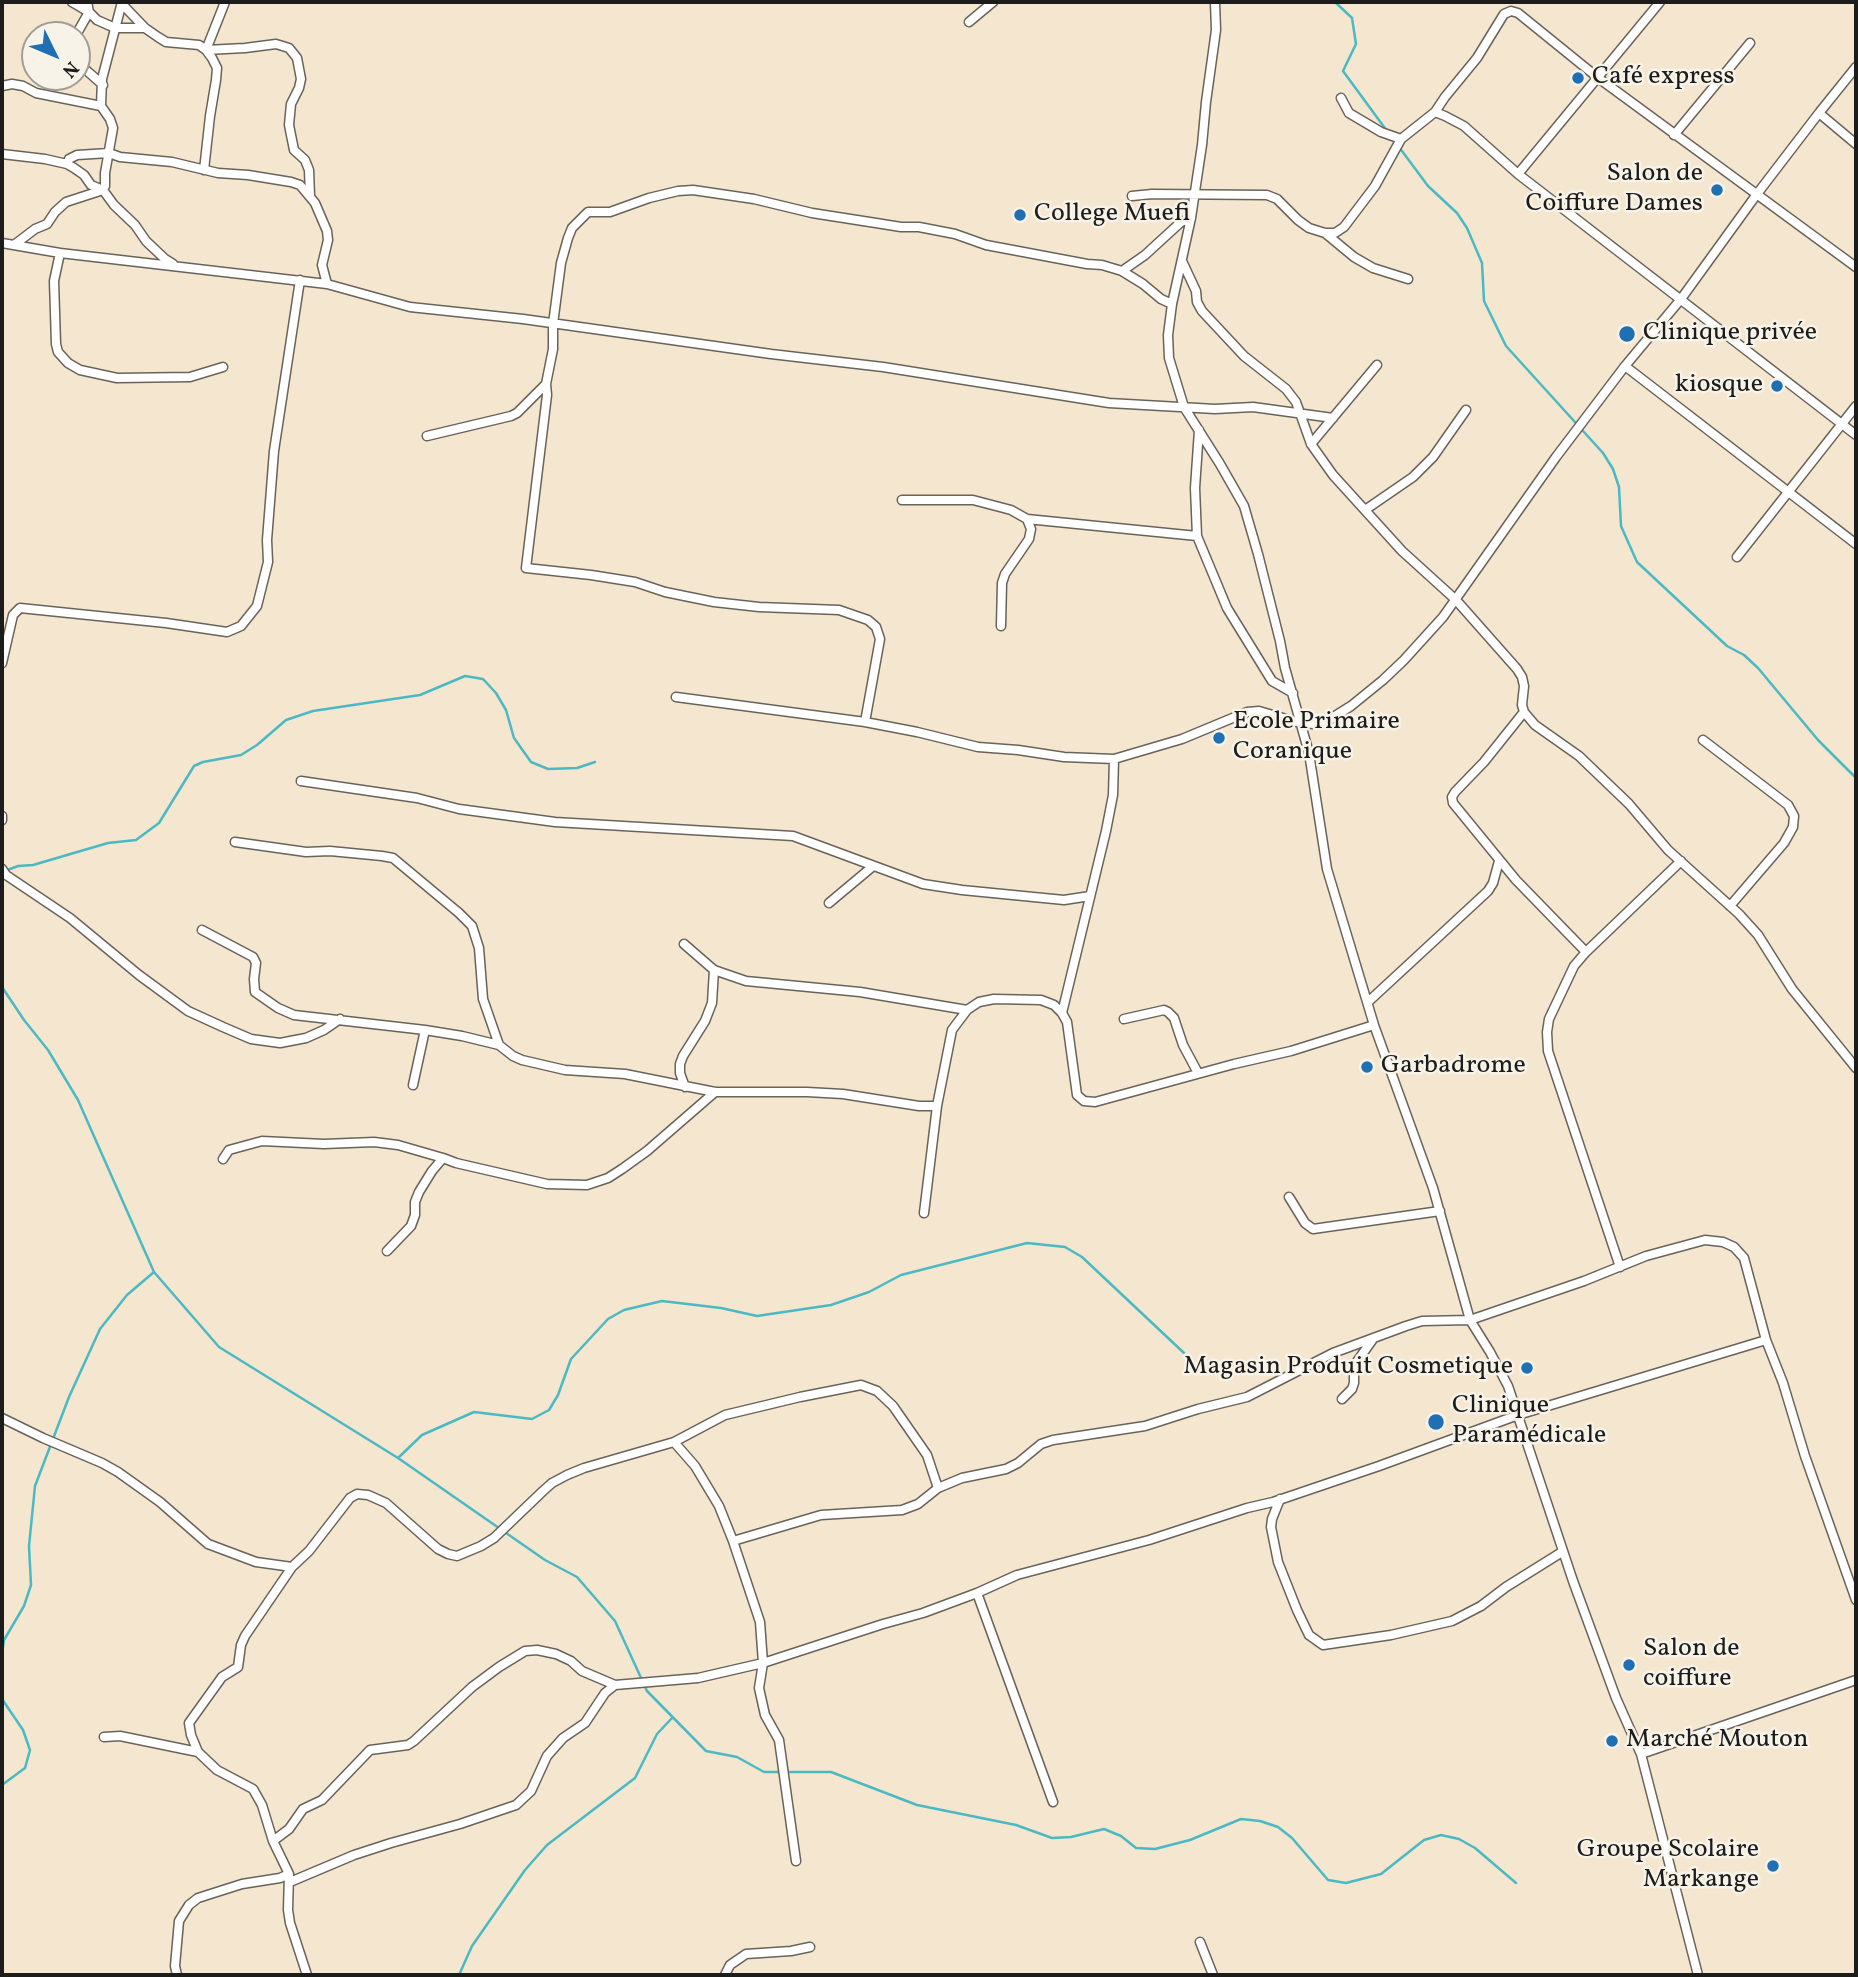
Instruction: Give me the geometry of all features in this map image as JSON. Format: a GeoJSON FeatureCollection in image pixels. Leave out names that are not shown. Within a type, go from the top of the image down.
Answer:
{"type":"FeatureCollection","features":[{"type":"Feature","properties":{"kind":"street"},"geometry":{"type":"LineString","coordinates":[[72,2],[97,20],[115,28],[145,28]]}},
{"type":"Feature","properties":{"kind":"street"},"geometry":{"type":"LineString","coordinates":[[84,21],[89,12],[87,2]]}},
{"type":"Feature","properties":{"kind":"street"},"geometry":{"type":"LineString","coordinates":[[206,50],[225,2]]}},
{"type":"Feature","properties":{"kind":"street"},"geometry":{"type":"LineString","coordinates":[[969,22],[993,2]]}},
{"type":"Feature","properties":{"kind":"street"},"geometry":{"type":"LineString","coordinates":[[1215,2],[1216,30],[1196,195],[1172,304],[1168,358],[1184,407],[1244,506],[1309,752],[1327,869],[1374,1025],[1440,1211],[1470,1320],[1508,1386],[1562,1552],[1616,1698],[1641,1754],[1698,1975]]}},
{"type":"Feature","properties":{"kind":"street"},"geometry":{"type":"LineString","coordinates":[[1518,174],[1660,2]]}},
{"type":"Feature","properties":{"kind":"street"},"geometry":{"type":"LineString","coordinates":[[122,3],[145,28],[166,42],[199,45],[206,50],[217,68],[204,170]]}},
{"type":"Feature","properties":{"kind":"street"},"geometry":{"type":"LineString","coordinates":[[103,190],[113,137],[112,123],[101,106],[102,79],[122,3]]}},
{"type":"Feature","properties":{"kind":"street"},"geometry":{"type":"LineString","coordinates":[[1132,196],[1267,195],[1277,199],[1309,228],[1335,233],[1345,227],[1375,186],[1401,139],[1435,113],[1477,58],[1504,14],[1511,11],[1518,13],[1674,135],[1856,267]]}},
{"type":"Feature","properties":{"kind":"street"},"geometry":{"type":"LineString","coordinates":[[1674,135],[1750,43]]}},
{"type":"Feature","properties":{"kind":"street"},"geometry":{"type":"LineString","coordinates":[[206,50],[276,44],[289,48],[297,58],[301,79],[291,104],[289,125],[293,149],[305,160],[309,170],[310,196]]}},
{"type":"Feature","properties":{"kind":"street"},"geometry":{"type":"LineString","coordinates":[[676,697],[865,722],[978,747],[1064,757],[1114,759],[1182,739],[1247,712],[1259,711],[1300,723],[1327,721],[1351,706],[1404,660],[1456,600],[1531,492],[1625,366],[1681,299],[1757,194],[1856,67]]}},
{"type":"Feature","properties":{"kind":"street"},"geometry":{"type":"LineString","coordinates":[[91,74],[103,85]]}},
{"type":"Feature","properties":{"kind":"street"},"geometry":{"type":"LineString","coordinates":[[2,86],[23,86],[36,93],[101,106]]}},
{"type":"Feature","properties":{"kind":"street"},"geometry":{"type":"LineString","coordinates":[[1341,98],[1349,113],[1381,132],[1401,139]]}},
{"type":"Feature","properties":{"kind":"street"},"geometry":{"type":"LineString","coordinates":[[1435,113],[1464,126],[1518,174],[1856,435]]}},
{"type":"Feature","properties":{"kind":"street"},"geometry":{"type":"LineString","coordinates":[[1819,113],[1856,144]]}},
{"type":"Feature","properties":{"kind":"street"},"geometry":{"type":"LineString","coordinates":[[2,153],[67,164],[84,175],[91,185],[103,190],[146,241],[164,259],[179,267]]}},
{"type":"Feature","properties":{"kind":"street"},"geometry":{"type":"LineString","coordinates":[[67,164],[69,159],[77,155],[109,153],[120,157],[172,162],[218,173],[248,175],[300,185],[310,196],[324,220],[327,231],[328,240],[322,265],[327,284]]}},
{"type":"Feature","properties":{"kind":"street"},"geometry":{"type":"LineString","coordinates":[[14,245],[35,229],[47,224],[66,202],[103,190]]}},
{"type":"Feature","properties":{"kind":"street"},"geometry":{"type":"LineString","coordinates":[[865,722],[880,639],[876,628],[867,620],[839,610],[758,607],[714,602],[664,592],[635,582],[526,568],[561,263],[568,238],[577,222],[588,212],[620,210],[637,201],[693,190],[876,223],[919,227],[955,234],[986,245],[1102,265],[1122,271],[1172,304]]}},
{"type":"Feature","properties":{"kind":"street"},"geometry":{"type":"LineString","coordinates":[[1122,271],[1145,255],[1181,222],[1191,218]]}},
{"type":"Feature","properties":{"kind":"street"},"geometry":{"type":"LineString","coordinates":[[1325,233],[1354,257],[1373,268],[1408,279]]}},
{"type":"Feature","properties":{"kind":"street"},"geometry":{"type":"LineString","coordinates":[[2,243],[60,253],[300,280],[327,284],[410,307],[883,367],[1109,403],[1216,409],[1253,407],[1333,418]]}},
{"type":"Feature","properties":{"kind":"street"},"geometry":{"type":"LineString","coordinates":[[60,253],[54,281],[55,344],[68,363],[80,370],[117,378],[190,377],[223,367]]}},
{"type":"Feature","properties":{"kind":"street"},"geometry":{"type":"LineString","coordinates":[[1182,261],[1202,311],[1244,356],[1286,389],[1296,401],[1311,444],[1333,475],[1402,551],[1456,600],[1517,669],[1524,686],[1524,712],[1535,725],[1579,756],[1629,804],[1662,843],[1758,935],[1792,989],[1856,1068]]}},
{"type":"Feature","properties":{"kind":"street"},"geometry":{"type":"LineString","coordinates":[[2,663],[13,615],[20,608],[227,632],[241,626],[257,606],[268,562],[267,540],[274,452],[300,280]]}},
{"type":"Feature","properties":{"kind":"street"},"geometry":{"type":"LineString","coordinates":[[1311,444],[1377,365]]}},
{"type":"Feature","properties":{"kind":"street"},"geometry":{"type":"LineString","coordinates":[[1625,366],[1856,544]]}},
{"type":"Feature","properties":{"kind":"street"},"geometry":{"type":"LineString","coordinates":[[427,436],[511,416],[546,384]]}},
{"type":"Feature","properties":{"kind":"street"},"geometry":{"type":"LineString","coordinates":[[1737,557],[1856,406]]}},
{"type":"Feature","properties":{"kind":"street"},"geometry":{"type":"LineString","coordinates":[[1365,510],[1413,477],[1433,457],[1466,410]]}},
{"type":"Feature","properties":{"kind":"street"},"geometry":{"type":"LineString","coordinates":[[1199,430],[1195,488],[1197,536],[1227,608],[1272,681],[1293,693]]}},
{"type":"Feature","properties":{"kind":"street"},"geometry":{"type":"LineString","coordinates":[[902,500],[973,500],[1011,510],[1027,519],[1197,536]]}},
{"type":"Feature","properties":{"kind":"street"},"geometry":{"type":"LineString","coordinates":[[1001,626],[1002,583],[1005,574],[1029,539],[1031,529],[1027,519]]}},
{"type":"Feature","properties":{"kind":"street"},"geometry":{"type":"LineString","coordinates":[[1524,712],[1452,797],[1453,803],[1499,861],[1586,952]]}},
{"type":"Feature","properties":{"kind":"street"},"geometry":{"type":"LineString","coordinates":[[1703,740],[1788,805],[1794,816],[1793,827],[1784,843],[1730,906]]}},
{"type":"Feature","properties":{"kind":"street"},"geometry":{"type":"LineString","coordinates":[[1062,1013],[1112,795],[1114,759]]}},
{"type":"Feature","properties":{"kind":"street"},"geometry":{"type":"LineString","coordinates":[[301,781],[417,798],[459,809],[555,822],[793,836],[923,884],[1064,900],[1090,895]]}},
{"type":"Feature","properties":{"kind":"street"},"geometry":{"type":"LineString","coordinates":[[235,842],[306,852],[330,851],[393,859],[472,926],[479,948],[483,999],[499,1045]]}},
{"type":"Feature","properties":{"kind":"street"},"geometry":{"type":"LineString","coordinates":[[1368,1002],[1488,891],[1499,861]]}},
{"type":"Feature","properties":{"kind":"street"},"geometry":{"type":"LineString","coordinates":[[1620,1267],[1548,1051],[1547,1032],[1549,1019],[1568,977],[1586,952],[1681,861]]}},
{"type":"Feature","properties":{"kind":"street"},"geometry":{"type":"LineString","coordinates":[[829,903],[873,867]]}},
{"type":"Feature","properties":{"kind":"street"},"geometry":{"type":"LineString","coordinates":[[2,869],[16,882],[70,918],[188,1011],[223,1027],[251,1038],[280,1043],[306,1038],[341,1019]]}},
{"type":"Feature","properties":{"kind":"street"},"geometry":{"type":"LineString","coordinates":[[202,930],[253,957],[256,963],[255,992],[294,1015],[461,1036],[499,1045],[522,1060],[548,1067],[625,1074],[715,1092],[843,1094],[937,1106]]}},
{"type":"Feature","properties":{"kind":"street"},"geometry":{"type":"LineString","coordinates":[[684,944],[714,970],[746,981],[860,992],[967,1010]]}},
{"type":"Feature","properties":{"kind":"street"},"geometry":{"type":"LineString","coordinates":[[685,1087],[680,1064],[705,1021],[712,1003],[714,970]]}},
{"type":"Feature","properties":{"kind":"street"},"geometry":{"type":"LineString","coordinates":[[924,1213],[937,1106],[952,1030],[967,1010],[979,1002],[994,999],[1041,1000],[1054,1005],[1067,1022],[1077,1095],[1084,1101],[1095,1102],[1198,1073],[1291,1051],[1374,1025]]}},
{"type":"Feature","properties":{"kind":"street"},"geometry":{"type":"LineString","coordinates":[[1124,1019],[1164,1010],[1168,1012],[1174,1018],[1183,1045],[1198,1073]]}},
{"type":"Feature","properties":{"kind":"street"},"geometry":{"type":"LineString","coordinates":[[413,1085],[425,1030]]}},
{"type":"Feature","properties":{"kind":"street"},"geometry":{"type":"LineString","coordinates":[[223,1159],[229,1150],[262,1141],[324,1144],[374,1142],[398,1145],[456,1163],[547,1184],[587,1185],[608,1178],[622,1169],[715,1092]]}},
{"type":"Feature","properties":{"kind":"street"},"geometry":{"type":"LineString","coordinates":[[387,1251],[411,1226],[419,1192],[443,1158]]}},
{"type":"Feature","properties":{"kind":"street"},"geometry":{"type":"LineString","coordinates":[[1289,1197],[1305,1223],[1313,1229],[1440,1211]]}},
{"type":"Feature","properties":{"kind":"street"},"geometry":{"type":"LineString","coordinates":[[733,1541],[821,1515],[902,1510],[918,1504],[938,1488],[962,1478],[1006,1469],[1041,1444],[1145,1426],[1247,1397],[1333,1353],[1406,1326],[1422,1321],[1470,1320],[1646,1256],[1705,1240],[1723,1242],[1734,1247],[1744,1258],[1766,1340],[1856,1601]]}},
{"type":"Feature","properties":{"kind":"street"},"geometry":{"type":"LineString","coordinates":[[1342,1399],[1352,1389],[1354,1367],[1373,1339]]}},
{"type":"Feature","properties":{"kind":"street"},"geometry":{"type":"LineString","coordinates":[[274,1842],[289,1829],[303,1809],[322,1800],[370,1750],[408,1745],[472,1687],[525,1651],[537,1650],[556,1654],[582,1671],[615,1685],[698,1678],[764,1662],[923,1613],[1017,1575],[1149,1540],[1280,1499],[1518,1415],[1766,1340]]}},
{"type":"Feature","properties":{"kind":"street"},"geometry":{"type":"LineString","coordinates":[[307,1975],[290,1923],[289,1878],[262,1805],[253,1789],[218,1769],[198,1752],[189,1723],[222,1677],[238,1667],[245,1636],[292,1567],[350,1498],[357,1494],[386,1503],[438,1549],[457,1556],[494,1538],[552,1483],[584,1468],[674,1442],[725,1415],[861,1385],[877,1391],[893,1406],[927,1455],[938,1488]]}},
{"type":"Feature","properties":{"kind":"street"},"geometry":{"type":"LineString","coordinates":[[2,1418],[118,1472],[160,1502],[208,1544],[256,1562],[292,1567]]}},
{"type":"Feature","properties":{"kind":"street"},"geometry":{"type":"LineString","coordinates":[[674,1442],[684,1452],[719,1506],[760,1622],[764,1662],[759,1688],[765,1715],[779,1740],[796,1861]]}},
{"type":"Feature","properties":{"kind":"street"},"geometry":{"type":"LineString","coordinates":[[1280,1499],[1270,1527],[1278,1562],[1309,1635],[1323,1644],[1391,1635],[1452,1621],[1481,1606],[1562,1552]]}},
{"type":"Feature","properties":{"kind":"street"},"geometry":{"type":"LineString","coordinates":[[976,1593],[1053,1802]]}},
{"type":"Feature","properties":{"kind":"street"},"geometry":{"type":"LineString","coordinates":[[1641,1754],[1856,1680]]}},
{"type":"Feature","properties":{"kind":"street"},"geometry":{"type":"LineString","coordinates":[[177,1975],[175,1966],[179,1921],[198,1898],[242,1884],[289,1878],[516,1805],[531,1791],[547,1756],[563,1738],[585,1723],[605,1693],[615,1685]]}},
{"type":"Feature","properties":{"kind":"street"},"geometry":{"type":"LineString","coordinates":[[104,1737],[120,1736],[198,1752]]}},
{"type":"Feature","properties":{"kind":"street"},"geometry":{"type":"LineString","coordinates":[[1200,1942],[1213,1975]]}},
{"type":"Feature","properties":{"kind":"street"},"geometry":{"type":"LineString","coordinates":[[725,1975],[730,1965],[746,1954],[810,1947]]}},
{"type":"Feature","properties":{"kind":"waterway"},"geometry":{"type":"LineString","coordinates":[[1335,2],[1352,18],[1356,44],[1343,71],[1387,131]]}},
{"type":"Feature","properties":{"kind":"waterway"},"geometry":{"type":"LineString","coordinates":[[1399,147],[1428,186],[1457,213],[1467,228],[1482,263],[1484,301],[1506,346],[1603,453],[1613,469],[1619,487],[1621,526],[1637,562],[1727,646],[1744,655],[1758,668],[1818,740],[1856,778]]}},
{"type":"Feature","properties":{"kind":"waterway"},"geometry":{"type":"LineString","coordinates":[[5,871],[108,843],[136,840],[159,823],[194,766],[241,755],[286,720],[313,711],[420,695],[465,676],[483,679],[496,693],[506,710],[514,738],[531,762],[548,769],[577,768],[595,762]]}},
{"type":"Feature","properties":{"kind":"waterway"},"geometry":{"type":"LineString","coordinates":[[2,987],[48,1050],[78,1100],[154,1272],[219,1347],[398,1458],[545,1560],[577,1577],[615,1621],[647,1691],[706,1751],[737,1757],[764,1772],[831,1772],[917,1805],[1016,1825],[1052,1838],[1071,1837],[1104,1829],[1121,1836],[1136,1848],[1155,1849],[1190,1840],[1241,1819],[1260,1821],[1278,1827],[1292,1838],[1328,1880],[1346,1883],[1381,1874],[1424,1840],[1441,1835],[1459,1839],[1475,1848],[1516,1883]]}},
{"type":"Feature","properties":{"kind":"waterway"},"geometry":{"type":"LineString","coordinates":[[398,1458],[422,1435],[474,1412],[532,1419],[549,1410],[558,1395],[571,1359],[608,1319],[624,1310],[662,1301],[721,1308],[757,1316],[831,1305],[869,1292],[901,1275],[1027,1243],[1065,1247],[1082,1257],[1184,1353]]}},
{"type":"Feature","properties":{"kind":"waterway"},"geometry":{"type":"LineString","coordinates":[[2,1653],[4,1640],[24,1606],[31,1585],[29,1546],[35,1486],[69,1397],[100,1329],[127,1295],[154,1272]]}},
{"type":"Feature","properties":{"kind":"waterway"},"geometry":{"type":"LineString","coordinates":[[2,1684],[2,1699],[23,1730],[30,1750],[25,1768],[2,1785]]}},
{"type":"Feature","properties":{"kind":"waterway"},"geometry":{"type":"LineString","coordinates":[[459,1975],[472,1946],[525,1870],[547,1845],[635,1778],[657,1734],[672,1718]]}},
{"type":"Feature","properties":{"kind":"place","name":"Café express"},"geometry":{"type":"Point","coordinates":[1578,78]}},
{"type":"Feature","properties":{"kind":"place","name":"Salon de Coiffure Dames"},"geometry":{"type":"Point","coordinates":[1717,190]}},
{"type":"Feature","properties":{"kind":"place","name":"College Muefi"},"geometry":{"type":"Point","coordinates":[1020,215]}},
{"type":"Feature","properties":{"kind":"place","name":"Clinique privée"},"geometry":{"type":"Point","coordinates":[1627,334]}},
{"type":"Feature","properties":{"kind":"place","name":"kiosque"},"geometry":{"type":"Point","coordinates":[1777,386]}},
{"type":"Feature","properties":{"kind":"place","name":"Ecole Primaire Coranique"},"geometry":{"type":"Point","coordinates":[1219,738]}},
{"type":"Feature","properties":{"kind":"place","name":"Garbadrome"},"geometry":{"type":"Point","coordinates":[1367,1067]}},
{"type":"Feature","properties":{"kind":"place","name":"Magasin Produit Cosmetique"},"geometry":{"type":"Point","coordinates":[1527,1368]}},
{"type":"Feature","properties":{"kind":"place","name":"Clinique Paramédicale"},"geometry":{"type":"Point","coordinates":[1436,1422]}},
{"type":"Feature","properties":{"kind":"place","name":"Salon de coiffure"},"geometry":{"type":"Point","coordinates":[1629,1665]}},
{"type":"Feature","properties":{"kind":"place","name":"Marché Mouton"},"geometry":{"type":"Point","coordinates":[1612,1741]}},
{"type":"Feature","properties":{"kind":"place","name":"Groupe Scolaire Markange"},"geometry":{"type":"Point","coordinates":[1773,1866]}}]}
